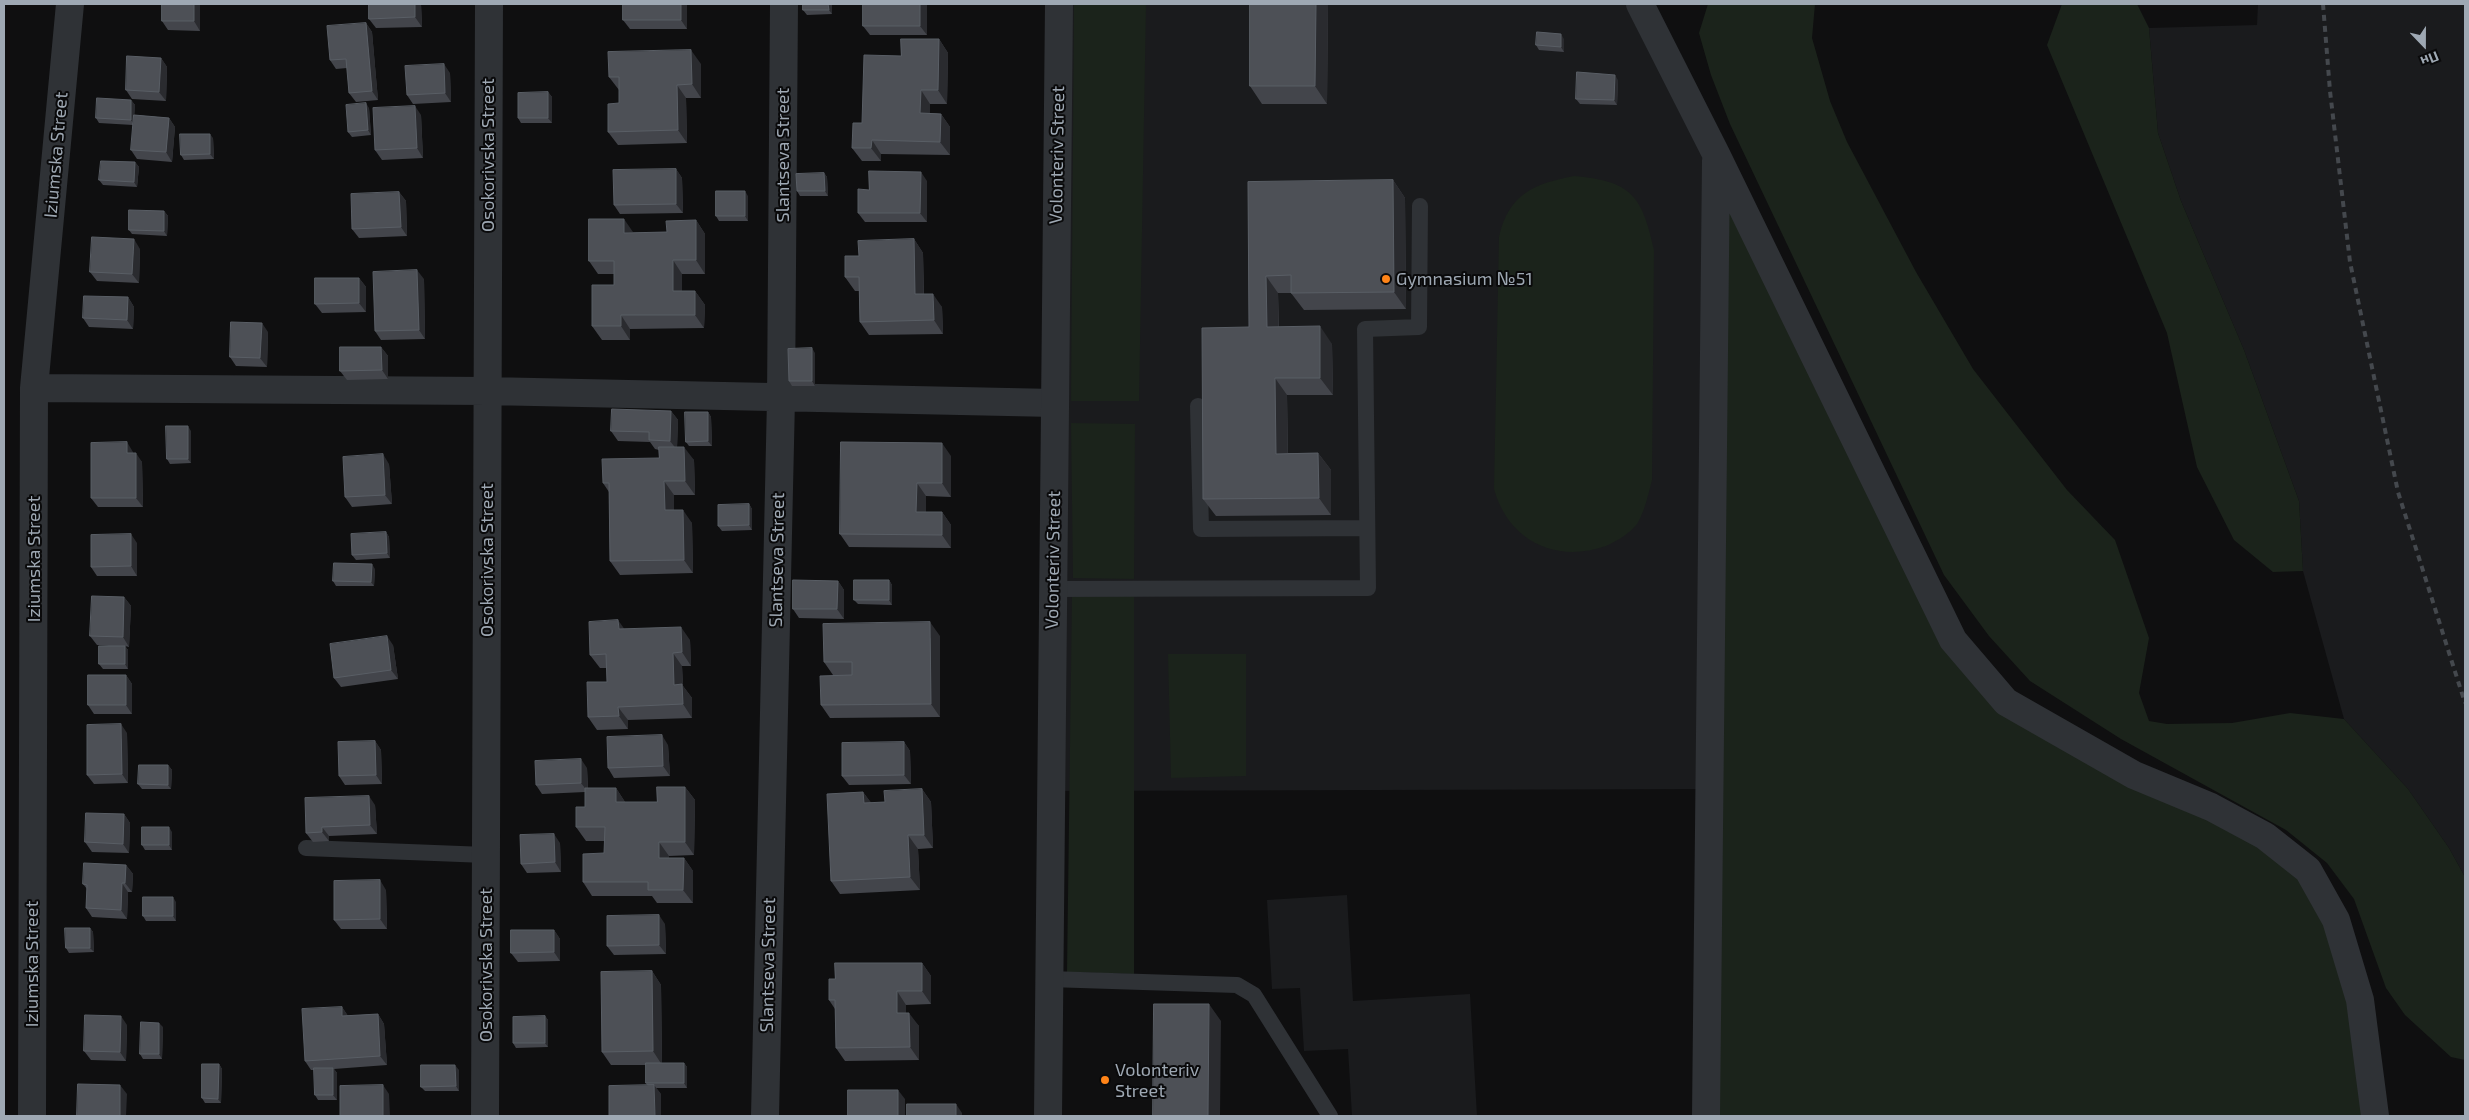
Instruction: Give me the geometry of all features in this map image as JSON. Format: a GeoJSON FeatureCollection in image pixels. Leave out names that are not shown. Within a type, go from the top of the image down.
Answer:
{"type":"FeatureCollection","features":[{"type":"Feature","properties":{"kind":"street","name":"Iziumska Street"},"geometry":{"type":"LineString","coordinates":[[32,1116],[34,388],[70,4]]}},
{"type":"Feature","properties":{"kind":"street","name":"Osokorivska Street"},"geometry":{"type":"LineString","coordinates":[[485,1116],[489,4]]}},
{"type":"Feature","properties":{"kind":"street","name":"Slantseva Street"},"geometry":{"type":"LineString","coordinates":[[764,1116],[781,399],[784,4]]}},
{"type":"Feature","properties":{"kind":"street","name":"Volonteriv Street"},"geometry":{"type":"LineString","coordinates":[[1048,1116],[1059,4]]}},
{"type":"Feature","properties":{"kind":"street"},"geometry":{"type":"LineString","coordinates":[[1640,4],[1716,154],[1953,640],[2006,702],[2134,775],[2211,807],[2266,836],[2308,870],[2336,920],[2360,1000],[2375,1116]]}},
{"type":"Feature","properties":{"kind":"street"},"geometry":{"type":"LineString","coordinates":[[1706,1116],[1716,154]]}},
{"type":"Feature","properties":{"kind":"street"},"geometry":{"type":"LineString","coordinates":[[34,388],[488,391],[781,399],[1055,403]]}},
{"type":"Feature","properties":{"kind":"lane"},"geometry":{"type":"LineString","coordinates":[[1053,589],[1368,588],[1364,329],[1419,327],[1420,206]]}},
{"type":"Feature","properties":{"kind":"lane"},"geometry":{"type":"LineString","coordinates":[[1198,406],[1202,529],[1367,528]]}},
{"type":"Feature","properties":{"kind":"lane"},"geometry":{"type":"LineString","coordinates":[[306,848],[486,855]]}},
{"type":"Feature","properties":{"kind":"lane"},"geometry":{"type":"LineString","coordinates":[[1049,979],[1236,985],[1254,995],[1330,1116]]}},
{"type":"Feature","properties":{"kind":"shaded area","name":"Gymnasium №51"},"geometry":{"type":"Polygon","coordinates":[[[1059,4],[1640,4],[1716,154],[1710,789],[1051,791],[1059,4]]]}},
{"type":"Feature","properties":{"kind":"shaded area"},"geometry":{"type":"Polygon","coordinates":[[[1074,4],[1146,4],[1139,401],[1071,401],[1074,4]]]}},
{"type":"Feature","properties":{"kind":"shaded area"},"geometry":{"type":"Polygon","coordinates":[[[1708,4],[1815,4],[1812,38],[1830,101],[1847,142],[1916,272],[1973,369],[2067,490],[2115,540],[2149,638],[2139,693],[2149,721],[2167,724],[2232,723],[2290,713],[2344,719],[2408,789],[2449,848],[2465,877],[2465,1060],[2451,1057],[2405,1015],[2386,988],[2354,899],[2327,863],[2286,830],[2121,739],[2030,681],[1989,636],[1944,575],[1730,124],[1711,75],[1699,33],[1708,4]]]}},
{"type":"Feature","properties":{"kind":"shaded area"},"geometry":{"type":"Polygon","coordinates":[[[2062,4],[2137,4],[2149,28],[2158,133],[2181,201],[2244,350],[2299,501],[2303,571],[2273,572],[2234,540],[2197,467],[2167,333],[2047,45],[2062,4]]]}},
{"type":"Feature","properties":{"kind":"shaded area"},"geometry":{"type":"Polygon","coordinates":[[[2258,4],[2465,4],[2465,877],[2449,848],[2408,789],[2344,719],[2303,571],[2299,501],[2244,350],[2181,201],[2158,133],[2149,28],[2257,25],[2258,4]]]}},
{"type":"Feature","properties":{"kind":"shaded area"},"geometry":{"type":"Polygon","coordinates":[[[1716,154],[1953,640],[2006,702],[2265,836],[2336,920],[2375,1116],[1706,1116],[1716,154]]]}},
{"type":"Feature","properties":{"kind":"shaded area"},"geometry":{"type":"Polygon","coordinates":[[[1574,176],[1609,182],[1631,194],[1644,216],[1654,250],[1652,480],[1642,514],[1637,524],[1630,531],[1606,546],[1587,551],[1569,552],[1552,549],[1536,543],[1522,534],[1510,522],[1501,507],[1494,489],[1499,237],[1509,210],[1525,193],[1546,183],[1574,176]]]}},
{"type":"Feature","properties":{"kind":"shaded area"},"geometry":{"type":"Polygon","coordinates":[[[1071,423],[1135,424],[1134,579],[1073,578],[1071,423]]]}},
{"type":"Feature","properties":{"kind":"shaded area"},"geometry":{"type":"Polygon","coordinates":[[[1134,596],[1134,974],[1067,972],[1072,597],[1134,596]]]}},
{"type":"Feature","properties":{"kind":"shaded area"},"geometry":{"type":"Polygon","coordinates":[[[1168,654],[1246,654],[1246,776],[1171,778],[1168,654]]]}},
{"type":"Feature","properties":{"kind":"shaded area"},"geometry":{"type":"Polygon","coordinates":[[[1347,895],[1353,1001],[1470,994],[1477,1116],[1352,1116],[1348,1049],[1304,1051],[1300,988],[1272,989],[1267,900],[1347,895]]]}},
{"type":"Feature","properties":{"kind":"building"},"geometry":{"type":"Polygon","coordinates":[[[162,4],[194,4],[194,21],[162,21],[162,4]]]}},
{"type":"Feature","properties":{"kind":"building"},"geometry":{"type":"Polygon","coordinates":[[[369,4],[415,4],[415,17],[369,19],[369,4]]]}},
{"type":"Feature","properties":{"kind":"building"},"geometry":{"type":"Polygon","coordinates":[[[623,4],[681,4],[681,20],[623,20],[623,4]]]}},
{"type":"Feature","properties":{"kind":"building"},"geometry":{"type":"Polygon","coordinates":[[[803,4],[828,4],[829,10],[803,10],[803,4]]]}},
{"type":"Feature","properties":{"kind":"building"},"geometry":{"type":"Polygon","coordinates":[[[863,4],[920,4],[920,26],[863,26],[863,4]]]}},
{"type":"Feature","properties":{"kind":"building"},"geometry":{"type":"Polygon","coordinates":[[[1250,4],[1316,4],[1315,86],[1250,86],[1250,4]]]}},
{"type":"Feature","properties":{"kind":"building"},"geometry":{"type":"Polygon","coordinates":[[[366,23],[372,91],[349,93],[346,59],[330,60],[327,26],[366,23]]]}},
{"type":"Feature","properties":{"kind":"building"},"geometry":{"type":"Polygon","coordinates":[[[1537,32],[1561,34],[1561,47],[1536,45],[1537,32]]]}},
{"type":"Feature","properties":{"kind":"building"},"geometry":{"type":"Polygon","coordinates":[[[901,39],[939,39],[938,90],[921,90],[920,113],[941,114],[940,142],[872,140],[871,148],[852,148],[853,123],[862,123],[864,55],[901,56],[901,39]]]}},
{"type":"Feature","properties":{"kind":"building"},"geometry":{"type":"Polygon","coordinates":[[[691,50],[692,84],[677,85],[678,130],[608,132],[608,104],[619,103],[619,77],[609,77],[608,52],[691,50]]]}},
{"type":"Feature","properties":{"kind":"building"},"geometry":{"type":"Polygon","coordinates":[[[127,56],[161,58],[159,92],[126,90],[127,56]]]}},
{"type":"Feature","properties":{"kind":"building"},"geometry":{"type":"Polygon","coordinates":[[[444,64],[445,93],[407,95],[405,66],[444,64]]]}},
{"type":"Feature","properties":{"kind":"building"},"geometry":{"type":"Polygon","coordinates":[[[1577,72],[1615,75],[1614,100],[1576,99],[1577,72]]]}},
{"type":"Feature","properties":{"kind":"building"},"geometry":{"type":"Polygon","coordinates":[[[548,92],[548,118],[518,118],[518,93],[548,92]]]}},
{"type":"Feature","properties":{"kind":"building"},"geometry":{"type":"Polygon","coordinates":[[[97,98],[131,100],[131,120],[96,118],[97,98]]]}},
{"type":"Feature","properties":{"kind":"building"},"geometry":{"type":"Polygon","coordinates":[[[366,103],[368,130],[348,132],[346,105],[366,103]]]}},
{"type":"Feature","properties":{"kind":"building"},"geometry":{"type":"Polygon","coordinates":[[[415,106],[417,148],[375,150],[373,108],[415,106]]]}},
{"type":"Feature","properties":{"kind":"building"},"geometry":{"type":"Polygon","coordinates":[[[134,115],[169,118],[166,152],[131,150],[134,115]]]}},
{"type":"Feature","properties":{"kind":"building"},"geometry":{"type":"Polygon","coordinates":[[[180,134],[210,134],[210,154],[181,155],[180,134]]]}},
{"type":"Feature","properties":{"kind":"building"},"geometry":{"type":"Polygon","coordinates":[[[101,161],[135,162],[134,182],[99,180],[101,161]]]}},
{"type":"Feature","properties":{"kind":"building"},"geometry":{"type":"Polygon","coordinates":[[[676,169],[676,204],[614,205],[613,170],[676,169]]]}},
{"type":"Feature","properties":{"kind":"building"},"geometry":{"type":"Polygon","coordinates":[[[869,171],[921,172],[920,213],[858,213],[858,189],[869,190],[869,171]]]}},
{"type":"Feature","properties":{"kind":"building"},"geometry":{"type":"Polygon","coordinates":[[[824,173],[825,191],[797,191],[796,174],[824,173]]]}},
{"type":"Feature","properties":{"kind":"building"},"geometry":{"type":"Polygon","coordinates":[[[1393,180],[1394,292],[1291,293],[1291,275],[1266,276],[1267,327],[1320,326],[1320,378],[1275,378],[1276,454],[1318,453],[1319,498],[1203,499],[1202,328],[1249,327],[1248,182],[1393,180]]]}},
{"type":"Feature","properties":{"kind":"building"},"geometry":{"type":"Polygon","coordinates":[[[716,191],[745,191],[745,216],[716,216],[716,191]]]}},
{"type":"Feature","properties":{"kind":"building"},"geometry":{"type":"Polygon","coordinates":[[[399,192],[401,227],[352,229],[351,194],[399,192]]]}},
{"type":"Feature","properties":{"kind":"building"},"geometry":{"type":"Polygon","coordinates":[[[129,210],[164,211],[164,231],[129,230],[129,210]]]}},
{"type":"Feature","properties":{"kind":"building"},"geometry":{"type":"Polygon","coordinates":[[[589,219],[624,219],[624,233],[667,232],[666,221],[696,220],[696,260],[673,260],[673,291],[695,291],[695,315],[621,315],[621,326],[592,326],[592,285],[614,285],[614,261],[589,261],[589,219]]]}},
{"type":"Feature","properties":{"kind":"building"},"geometry":{"type":"Polygon","coordinates":[[[92,237],[134,239],[132,274],[90,272],[92,237]]]}},
{"type":"Feature","properties":{"kind":"building"},"geometry":{"type":"Polygon","coordinates":[[[914,239],[915,294],[933,294],[934,320],[860,322],[859,277],[845,277],[845,256],[859,256],[858,241],[914,239]]]}},
{"type":"Feature","properties":{"kind":"building"},"geometry":{"type":"Polygon","coordinates":[[[417,270],[419,330],[375,331],[373,272],[417,270]]]}},
{"type":"Feature","properties":{"kind":"building"},"geometry":{"type":"Polygon","coordinates":[[[315,278],[359,278],[359,303],[315,304],[315,278]]]}},
{"type":"Feature","properties":{"kind":"building"},"geometry":{"type":"Polygon","coordinates":[[[84,296],[128,297],[127,320],[83,318],[84,296]]]}},
{"type":"Feature","properties":{"kind":"building"},"geometry":{"type":"Polygon","coordinates":[[[231,322],[262,323],[260,358],[230,357],[231,322]]]}},
{"type":"Feature","properties":{"kind":"building"},"geometry":{"type":"Polygon","coordinates":[[[340,347],[381,347],[382,370],[340,371],[340,347]]]}},
{"type":"Feature","properties":{"kind":"building"},"geometry":{"type":"Polygon","coordinates":[[[812,348],[812,381],[789,381],[788,349],[812,348]]]}},
{"type":"Feature","properties":{"kind":"building"},"geometry":{"type":"Polygon","coordinates":[[[612,409],[671,411],[670,441],[649,440],[649,432],[611,431],[612,409]]]}},
{"type":"Feature","properties":{"kind":"building"},"geometry":{"type":"Polygon","coordinates":[[[685,412],[708,412],[708,441],[686,442],[685,412]]]}},
{"type":"Feature","properties":{"kind":"building"},"geometry":{"type":"Polygon","coordinates":[[[166,426],[188,426],[188,459],[167,459],[166,426]]]}},
{"type":"Feature","properties":{"kind":"building"},"geometry":{"type":"Polygon","coordinates":[[[127,442],[127,453],[136,453],[136,498],[91,498],[91,443],[127,442]]]}},
{"type":"Feature","properties":{"kind":"building"},"geometry":{"type":"Polygon","coordinates":[[[841,442],[942,443],[942,483],[917,483],[916,512],[942,512],[942,535],[840,534],[841,442]]]}},
{"type":"Feature","properties":{"kind":"building"},"geometry":{"type":"Polygon","coordinates":[[[659,447],[684,447],[685,481],[664,481],[665,510],[683,510],[684,560],[610,561],[609,483],[603,483],[602,459],[659,458],[659,447]]]}},
{"type":"Feature","properties":{"kind":"building"},"geometry":{"type":"Polygon","coordinates":[[[383,454],[385,495],[345,497],[343,457],[383,454]]]}},
{"type":"Feature","properties":{"kind":"building"},"geometry":{"type":"Polygon","coordinates":[[[749,504],[749,525],[718,526],[718,505],[749,504]]]}},
{"type":"Feature","properties":{"kind":"building"},"geometry":{"type":"Polygon","coordinates":[[[386,532],[387,553],[352,555],[351,534],[386,532]]]}},
{"type":"Feature","properties":{"kind":"building"},"geometry":{"type":"Polygon","coordinates":[[[131,534],[131,566],[91,567],[91,535],[131,534]]]}},
{"type":"Feature","properties":{"kind":"building"},"geometry":{"type":"Polygon","coordinates":[[[334,563],[372,564],[371,582],[333,581],[334,563]]]}},
{"type":"Feature","properties":{"kind":"building"},"geometry":{"type":"Polygon","coordinates":[[[793,580],[838,581],[837,609],[793,609],[793,580]]]}},
{"type":"Feature","properties":{"kind":"building"},"geometry":{"type":"Polygon","coordinates":[[[854,580],[889,580],[889,600],[854,600],[854,580]]]}},
{"type":"Feature","properties":{"kind":"building"},"geometry":{"type":"Polygon","coordinates":[[[92,596],[124,597],[123,637],[90,636],[92,596]]]}},
{"type":"Feature","properties":{"kind":"building"},"geometry":{"type":"Polygon","coordinates":[[[618,620],[619,629],[681,627],[682,652],[673,653],[674,685],[682,684],[683,704],[618,707],[619,716],[588,717],[587,682],[607,682],[606,654],[590,655],[589,622],[618,620]]]}},
{"type":"Feature","properties":{"kind":"building"},"geometry":{"type":"Polygon","coordinates":[[[930,622],[931,704],[821,705],[820,676],[852,675],[852,662],[824,662],[823,624],[930,622]]]}},
{"type":"Feature","properties":{"kind":"building"},"geometry":{"type":"Polygon","coordinates":[[[387,636],[391,670],[334,678],[330,644],[387,636]]]}},
{"type":"Feature","properties":{"kind":"building"},"geometry":{"type":"Polygon","coordinates":[[[99,646],[125,646],[125,664],[99,664],[99,646]]]}},
{"type":"Feature","properties":{"kind":"building"},"geometry":{"type":"Polygon","coordinates":[[[88,675],[126,675],[126,705],[88,705],[88,675]]]}},
{"type":"Feature","properties":{"kind":"building"},"geometry":{"type":"Polygon","coordinates":[[[121,724],[122,774],[87,775],[87,725],[121,724]]]}},
{"type":"Feature","properties":{"kind":"building"},"geometry":{"type":"Polygon","coordinates":[[[662,735],[663,766],[608,768],[607,737],[662,735]]]}},
{"type":"Feature","properties":{"kind":"building"},"geometry":{"type":"Polygon","coordinates":[[[375,741],[376,775],[339,776],[338,742],[375,741]]]}},
{"type":"Feature","properties":{"kind":"building"},"geometry":{"type":"Polygon","coordinates":[[[904,742],[904,775],[842,776],[842,743],[904,742]]]}},
{"type":"Feature","properties":{"kind":"building"},"geometry":{"type":"Polygon","coordinates":[[[581,759],[581,783],[536,785],[535,761],[581,759]]]}},
{"type":"Feature","properties":{"kind":"building"},"geometry":{"type":"Polygon","coordinates":[[[139,765],[168,765],[168,785],[138,784],[139,765]]]}},
{"type":"Feature","properties":{"kind":"building"},"geometry":{"type":"Polygon","coordinates":[[[657,787],[685,787],[685,842],[659,842],[659,858],[684,858],[683,890],[648,890],[648,882],[583,882],[583,854],[604,853],[605,827],[576,827],[576,807],[585,807],[585,788],[616,788],[616,802],[657,802],[657,787]]]}},
{"type":"Feature","properties":{"kind":"building"},"geometry":{"type":"Polygon","coordinates":[[[922,789],[924,835],[908,835],[910,877],[831,881],[827,794],[863,792],[864,803],[885,802],[884,791],[922,789]]]}},
{"type":"Feature","properties":{"kind":"building"},"geometry":{"type":"Polygon","coordinates":[[[369,796],[370,825],[322,827],[322,832],[306,833],[305,798],[369,796]]]}},
{"type":"Feature","properties":{"kind":"building"},"geometry":{"type":"Polygon","coordinates":[[[86,813],[124,814],[123,844],[85,842],[86,813]]]}},
{"type":"Feature","properties":{"kind":"building"},"geometry":{"type":"Polygon","coordinates":[[[142,827],[169,827],[169,845],[142,845],[142,827]]]}},
{"type":"Feature","properties":{"kind":"building"},"geometry":{"type":"Polygon","coordinates":[[[554,834],[555,862],[521,864],[520,835],[554,834]]]}},
{"type":"Feature","properties":{"kind":"building"},"geometry":{"type":"Polygon","coordinates":[[[84,863],[126,865],[125,883],[122,883],[121,910],[86,908],[87,885],[83,884],[84,863]]]}},
{"type":"Feature","properties":{"kind":"building"},"geometry":{"type":"Polygon","coordinates":[[[380,880],[380,919],[334,920],[334,881],[380,880]]]}},
{"type":"Feature","properties":{"kind":"building"},"geometry":{"type":"Polygon","coordinates":[[[143,897],[173,897],[173,916],[143,916],[143,897]]]}},
{"type":"Feature","properties":{"kind":"building"},"geometry":{"type":"Polygon","coordinates":[[[659,915],[659,945],[607,946],[607,916],[659,915]]]}},
{"type":"Feature","properties":{"kind":"building"},"geometry":{"type":"Polygon","coordinates":[[[65,928],[90,928],[90,948],[66,948],[65,928]]]}},
{"type":"Feature","properties":{"kind":"building"},"geometry":{"type":"Polygon","coordinates":[[[511,930],[554,930],[554,952],[511,953],[511,930]]]}},
{"type":"Feature","properties":{"kind":"building"},"geometry":{"type":"Polygon","coordinates":[[[835,963],[922,963],[922,991],[897,991],[897,1013],[909,1013],[910,1047],[836,1048],[835,1000],[829,1000],[829,979],[835,979],[835,963]]]}},
{"type":"Feature","properties":{"kind":"building"},"geometry":{"type":"Polygon","coordinates":[[[652,971],[653,1051],[602,1052],[601,972],[652,971]]]}},
{"type":"Feature","properties":{"kind":"building"},"geometry":{"type":"Polygon","coordinates":[[[1154,1004],[1209,1004],[1208,1116],[1153,1116],[1154,1004]]]}},
{"type":"Feature","properties":{"kind":"building"},"geometry":{"type":"Polygon","coordinates":[[[342,1007],[342,1016],[378,1014],[380,1056],[305,1061],[302,1009],[342,1007]]]}},
{"type":"Feature","properties":{"kind":"building"},"geometry":{"type":"Polygon","coordinates":[[[85,1015],[121,1016],[120,1052],[84,1051],[85,1015]]]}},
{"type":"Feature","properties":{"kind":"building"},"geometry":{"type":"Polygon","coordinates":[[[545,1016],[545,1043],[513,1043],[513,1017],[545,1016]]]}},
{"type":"Feature","properties":{"kind":"building"},"geometry":{"type":"Polygon","coordinates":[[[141,1022],[159,1023],[159,1054],[140,1054],[141,1022]]]}},
{"type":"Feature","properties":{"kind":"building"},"geometry":{"type":"Polygon","coordinates":[[[646,1063],[684,1063],[684,1083],[646,1083],[646,1063]]]}},
{"type":"Feature","properties":{"kind":"building"},"geometry":{"type":"Polygon","coordinates":[[[202,1064],[219,1064],[218,1099],[202,1098],[202,1064]]]}},
{"type":"Feature","properties":{"kind":"building"},"geometry":{"type":"Polygon","coordinates":[[[421,1065],[455,1065],[456,1086],[421,1087],[421,1065]]]}},
{"type":"Feature","properties":{"kind":"building"},"geometry":{"type":"Polygon","coordinates":[[[314,1068],[333,1068],[333,1095],[315,1095],[314,1068]]]}},
{"type":"Feature","properties":{"kind":"building"},"geometry":{"type":"Polygon","coordinates":[[[78,1084],[120,1085],[120,1116],[77,1116],[78,1084]]]}},
{"type":"Feature","properties":{"kind":"building"},"geometry":{"type":"Polygon","coordinates":[[[383,1085],[383,1116],[340,1116],[340,1086],[383,1085]]]}},
{"type":"Feature","properties":{"kind":"building"},"geometry":{"type":"Polygon","coordinates":[[[654,1085],[655,1116],[609,1116],[609,1086],[654,1085]]]}},
{"type":"Feature","properties":{"kind":"building"},"geometry":{"type":"Polygon","coordinates":[[[848,1090],[898,1090],[898,1116],[848,1116],[848,1090]]]}},
{"type":"Feature","properties":{"kind":"building"},"geometry":{"type":"Polygon","coordinates":[[[907,1104],[956,1104],[956,1116],[907,1116],[907,1104]]]}},
{"type":"Feature","properties":{"kind":"railway"},"geometry":{"type":"LineString","coordinates":[[2323,4],[2330,91],[2350,262],[2398,492],[2465,703]]}},
{"type":"Feature","properties":{"kind":"place","name":"Gymnasium №51"},"geometry":{"type":"Point","coordinates":[1386,279]}},
{"type":"Feature","properties":{"kind":"place","name":"Volonteriv Street"},"geometry":{"type":"Point","coordinates":[1105,1080]}}]}
